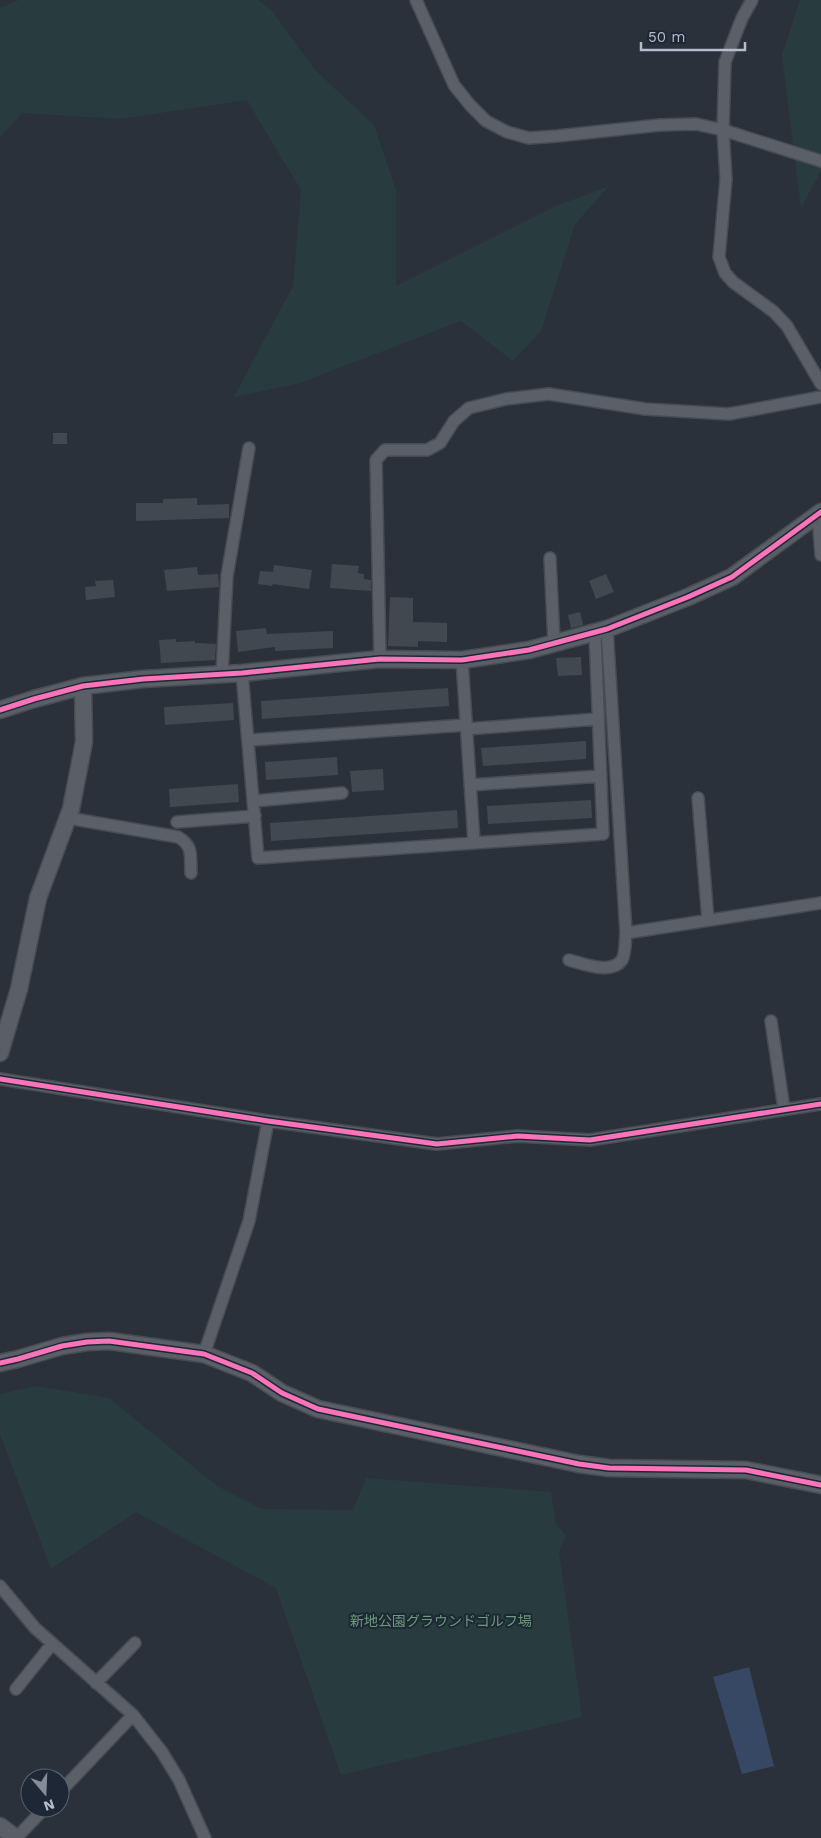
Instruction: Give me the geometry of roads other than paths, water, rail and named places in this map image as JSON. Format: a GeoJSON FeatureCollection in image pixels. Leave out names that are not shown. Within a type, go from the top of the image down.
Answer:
{"type":"FeatureCollection","features":[{"type":"Feature","properties":{"kind":"street"},"geometry":{"type":"LineString","coordinates":[[416,0],[454,85],[486,121],[507,132],[529,138],[660,125],[696,124],[723,130],[821,160]]}},
{"type":"Feature","properties":{"kind":"street"},"geometry":{"type":"LineString","coordinates":[[752,0],[742,18],[725,62],[723,130],[726,179],[719,257],[725,273],[733,282],[774,312],[787,326],[821,384]]}},
{"type":"Feature","properties":{"kind":"street"},"geometry":{"type":"LineString","coordinates":[[380,660],[381,630],[376,460],[385,450],[427,450],[440,443],[454,421],[469,408],[506,398],[549,394],[645,409],[730,414],[821,397]]}},
{"type":"Feature","properties":{"kind":"street"},"geometry":{"type":"LineString","coordinates":[[222,674],[227,576],[249,448]]}},
{"type":"Feature","properties":{"kind":"street"},"geometry":{"type":"LineString","coordinates":[[820,514],[821,555]]}},
{"type":"Feature","properties":{"kind":"street"},"geometry":{"type":"LineString","coordinates":[[0,710],[83,686],[143,679],[242,673],[380,660],[462,660],[529,650],[601,631],[688,597],[732,577],[820,514]]}},
{"type":"Feature","properties":{"kind":"street"},"geometry":{"type":"LineString","coordinates":[[550,558],[554,643]]}},
{"type":"Feature","properties":{"kind":"street"},"geometry":{"type":"LineString","coordinates":[[242,673],[258,858],[603,834],[598,719],[601,631]]}},
{"type":"Feature","properties":{"kind":"street"},"geometry":{"type":"LineString","coordinates":[[569,960],[600,967],[612,967],[622,960],[625,948],[626,932],[601,631]]}},
{"type":"Feature","properties":{"kind":"street"},"geometry":{"type":"LineString","coordinates":[[462,660],[474,842]]}},
{"type":"Feature","properties":{"kind":"street"},"geometry":{"type":"LineString","coordinates":[[0,1053],[19,989],[38,898],[71,809],[84,742],[83,686]]}},
{"type":"Feature","properties":{"kind":"street"},"geometry":{"type":"LineString","coordinates":[[249,740],[598,719]]}},
{"type":"Feature","properties":{"kind":"street"},"geometry":{"type":"LineString","coordinates":[[470,785],[601,776]]}},
{"type":"Feature","properties":{"kind":"street"},"geometry":{"type":"LineString","coordinates":[[254,801],[342,793]]}},
{"type":"Feature","properties":{"kind":"street"},"geometry":{"type":"LineString","coordinates":[[698,798],[708,920]]}},
{"type":"Feature","properties":{"kind":"street"},"geometry":{"type":"LineString","coordinates":[[177,822],[255,816]]}},
{"type":"Feature","properties":{"kind":"street"},"geometry":{"type":"LineString","coordinates":[[68,818],[178,837],[187,842],[190,850],[191,874]]}},
{"type":"Feature","properties":{"kind":"street"},"geometry":{"type":"LineString","coordinates":[[626,932],[821,903]]}},
{"type":"Feature","properties":{"kind":"street"},"geometry":{"type":"LineString","coordinates":[[771,1022],[784,1109]]}},
{"type":"Feature","properties":{"kind":"street"},"geometry":{"type":"LineString","coordinates":[[0,1079],[268,1121],[437,1144],[518,1136],[590,1140],[821,1104]]}},
{"type":"Feature","properties":{"kind":"street"},"geometry":{"type":"LineString","coordinates":[[204,1354],[249,1221],[268,1121]]}},
{"type":"Feature","properties":{"kind":"street"},"geometry":{"type":"LineString","coordinates":[[0,1363],[62,1346],[109,1341],[204,1354],[252,1372],[282,1393],[318,1409],[587,1465],[609,1468],[746,1470],[821,1484]]}},
{"type":"Feature","properties":{"kind":"street"},"geometry":{"type":"LineString","coordinates":[[0,1586],[35,1628],[133,1716],[162,1752],[179,1780],[205,1838]]}},
{"type":"Feature","properties":{"kind":"street"},"geometry":{"type":"LineString","coordinates":[[96,1683],[136,1643]]}},
{"type":"Feature","properties":{"kind":"street"},"geometry":{"type":"LineString","coordinates":[[16,1688],[52,1644]]}},
{"type":"Feature","properties":{"kind":"street"},"geometry":{"type":"LineString","coordinates":[[70,1782],[133,1716]]}},
{"type":"Feature","properties":{"kind":"street"},"geometry":{"type":"LineString","coordinates":[[0,1826],[16,1838],[35,1818]]}},
{"type":"Feature","properties":{"kind":"water"},"geometry":{"type":"Polygon","coordinates":[[[749,1667],[774,1766],[742,1774],[713,1677],[749,1667]]]}},
{"type":"Feature","properties":{"kind":"park label","name":"新地公園グラウンドゴルフ場"},"geometry":{"type":"Point","coordinates":[441,1621]}}]}
